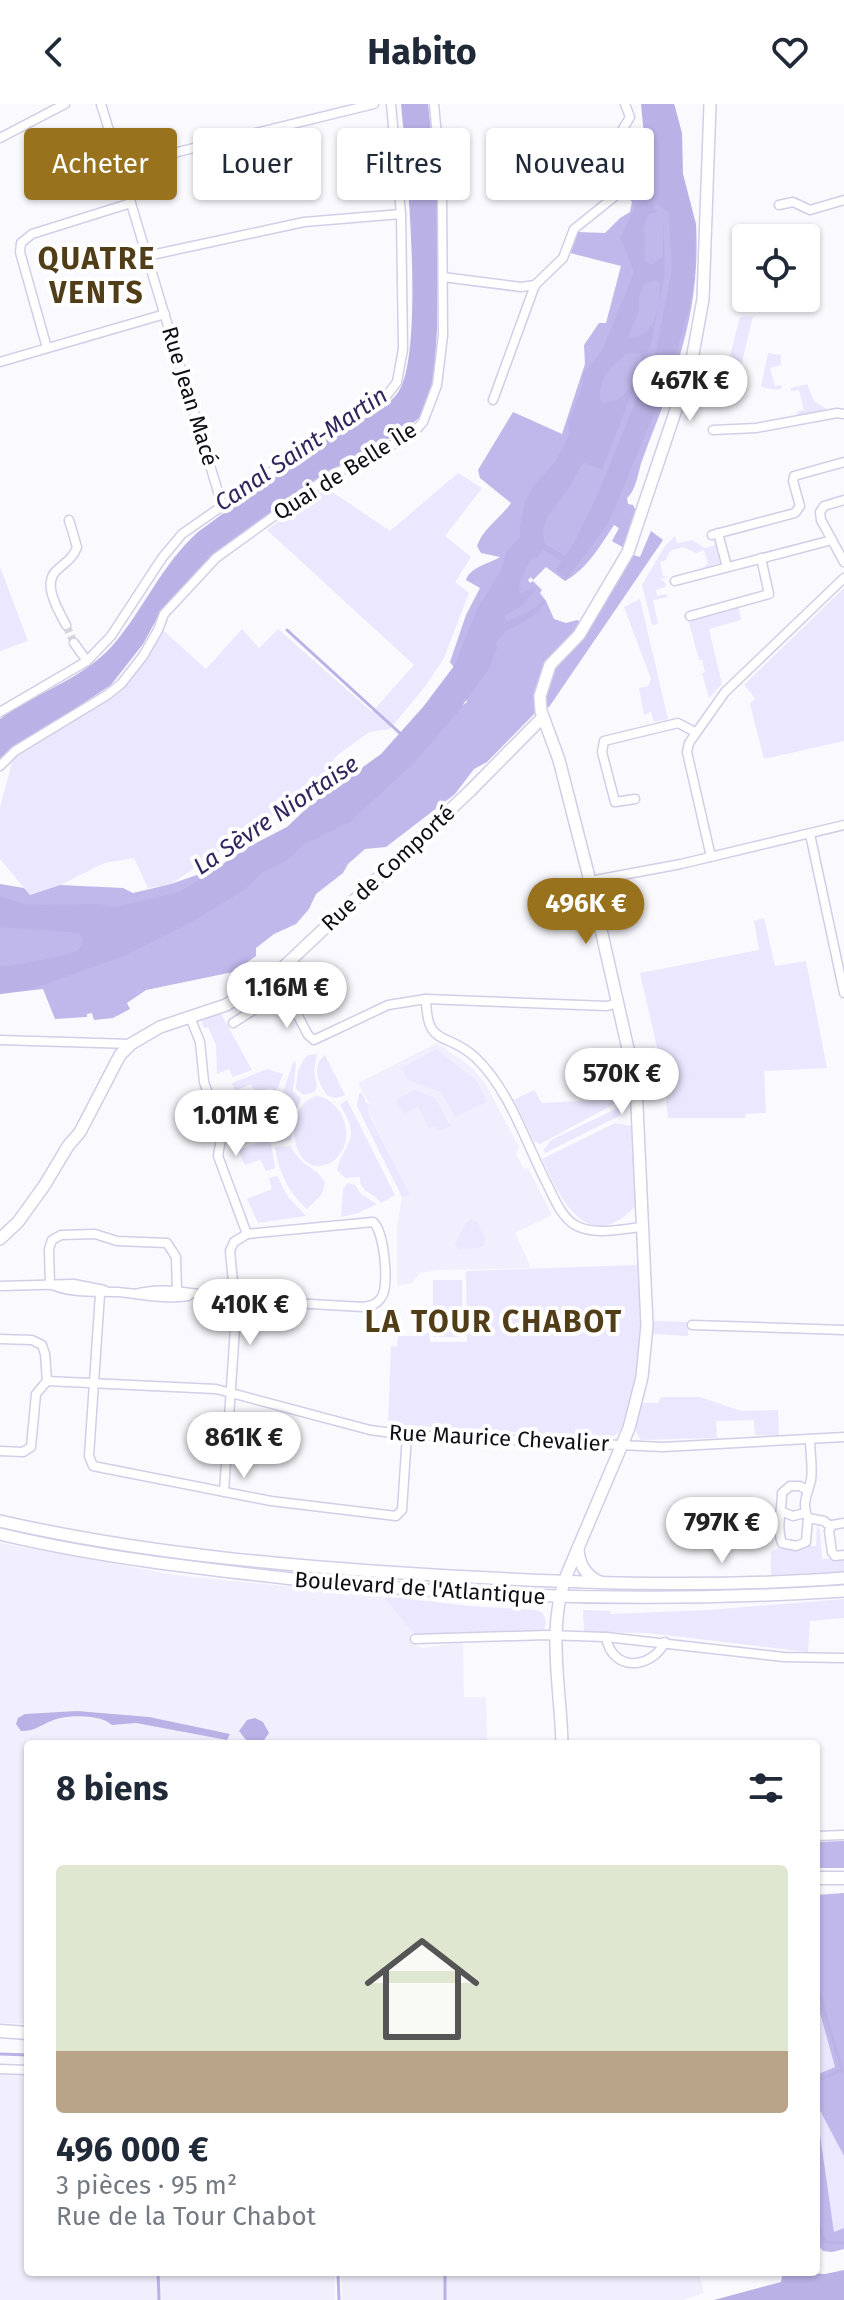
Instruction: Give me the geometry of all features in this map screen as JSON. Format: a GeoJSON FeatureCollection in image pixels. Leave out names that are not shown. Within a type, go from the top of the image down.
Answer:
{"type":"FeatureCollection","features":[{"type":"Feature","properties":{"kind":"main road"},"geometry":{"type":"LineString","coordinates":[[820,1878],[844,1878]]}},
{"type":"Feature","properties":{"kind":"main road"},"geometry":{"type":"LineString","coordinates":[[0,2031],[24,2033]]}},
{"type":"Feature","properties":{"kind":"street"},"geometry":{"type":"LineString","coordinates":[[0,138],[65,104]]}},
{"type":"Feature","properties":{"kind":"street","name":"Rue Jean Macé"},"geometry":{"type":"LineString","coordinates":[[101,104],[108,128]]}},
{"type":"Feature","properties":{"kind":"street"},"geometry":{"type":"LineString","coordinates":[[177,152],[374,104]]}},
{"type":"Feature","properties":{"kind":"street"},"geometry":{"type":"LineString","coordinates":[[0,712],[87,661],[111,636],[174,541],[393,390],[400,374],[403,349],[401,214],[391,104]]}},
{"type":"Feature","properties":{"kind":"street","name":"Quai de Belle Île"},"geometry":{"type":"LineString","coordinates":[[0,766],[15,751],[121,684],[143,656],[164,614],[216,558],[328,477],[415,431],[423,422],[437,385],[443,335],[442,191],[434,104]]}},
{"type":"Feature","properties":{"kind":"street"},"geometry":{"type":"LineString","coordinates":[[493,400],[535,285],[563,258],[574,229],[624,189],[629,181],[632,165],[623,129],[630,117],[625,104]]}},
{"type":"Feature","properties":{"kind":"street"},"geometry":{"type":"LineString","coordinates":[[562,1740],[558,1636],[560,1598],[637,1401],[647,1325],[639,1106],[590,881],[559,760],[543,717],[540,696],[546,672],[579,635],[628,552],[694,357],[703,299],[710,104]]}},
{"type":"Feature","properties":{"kind":"street","name":"Rue Jean Macé"},"geometry":{"type":"LineString","coordinates":[[130,200],[222,505]]}},
{"type":"Feature","properties":{"kind":"street"},"geometry":{"type":"LineString","coordinates":[[779,205],[793,202],[810,210],[844,200]]}},
{"type":"Feature","properties":{"kind":"street"},"geometry":{"type":"LineString","coordinates":[[47,348],[20,252],[21,243],[32,234],[131,203]]}},
{"type":"Feature","properties":{"kind":"street"},"geometry":{"type":"LineString","coordinates":[[147,256],[304,222],[401,214]]}},
{"type":"Feature","properties":{"kind":"street"},"geometry":{"type":"LineString","coordinates":[[443,277],[521,287],[535,285]]}},
{"type":"Feature","properties":{"kind":"street"},"geometry":{"type":"LineString","coordinates":[[0,362],[165,314]]}},
{"type":"Feature","properties":{"kind":"street"},"geometry":{"type":"LineString","coordinates":[[713,430],[756,428],[844,414]]}},
{"type":"Feature","properties":{"kind":"street"},"geometry":{"type":"LineString","coordinates":[[727,567],[715,534],[795,513],[800,506],[794,476],[844,462]]}},
{"type":"Feature","properties":{"kind":"street"},"geometry":{"type":"LineString","coordinates":[[844,500],[827,505],[820,512],[844,562]]}},
{"type":"Feature","properties":{"kind":"street"},"geometry":{"type":"LineString","coordinates":[[66,625],[50,584],[54,572],[69,561],[77,547],[69,520]]}},
{"type":"Feature","properties":{"kind":"street"},"geometry":{"type":"LineString","coordinates":[[675,581],[832,540]]}},
{"type":"Feature","properties":{"kind":"street"},"geometry":{"type":"LineString","coordinates":[[690,616],[769,594],[761,558]]}},
{"type":"Feature","properties":{"kind":"street"},"geometry":{"type":"LineString","coordinates":[[711,857],[687,752],[695,732],[736,681],[844,578]]}},
{"type":"Feature","properties":{"kind":"street"},"geometry":{"type":"LineString","coordinates":[[74,643],[87,661]]}},
{"type":"Feature","properties":{"kind":"street","name":"Rue de Comporté"},"geometry":{"type":"LineString","coordinates":[[0,1239],[18,1222],[44,1186],[80,1132],[120,1055],[131,1044],[160,1027],[226,1005],[276,974],[470,791],[543,717]]}},
{"type":"Feature","properties":{"kind":"street"},"geometry":{"type":"LineString","coordinates":[[635,799],[615,802],[602,752],[604,741],[678,723],[695,732]]}},
{"type":"Feature","properties":{"kind":"street"},"geometry":{"type":"LineString","coordinates":[[590,881],[711,857],[844,825]]}},
{"type":"Feature","properties":{"kind":"street"},"geometry":{"type":"LineString","coordinates":[[810,834],[844,993]]}},
{"type":"Feature","properties":{"kind":"street"},"geometry":{"type":"LineString","coordinates":[[276,974],[308,1035],[314,1040],[388,1005],[426,999],[607,1006],[618,1003]]}},
{"type":"Feature","properties":{"kind":"street"},"geometry":{"type":"LineString","coordinates":[[233,1023],[285,990]]}},
{"type":"Feature","properties":{"kind":"street"},"geometry":{"type":"LineString","coordinates":[[426,999],[426,1018],[431,1030],[468,1052],[499,1088],[569,1220],[592,1230],[642,1227]]}},
{"type":"Feature","properties":{"kind":"street"},"geometry":{"type":"LineString","coordinates":[[190,1017],[201,1048],[204,1082],[222,1133],[218,1156],[247,1234]]}},
{"type":"Feature","properties":{"kind":"street"},"geometry":{"type":"LineString","coordinates":[[0,1040],[131,1044]]}},
{"type":"Feature","properties":{"kind":"street"},"geometry":{"type":"LineString","coordinates":[[135,1294],[153,1290],[177,1291],[235,1301],[374,1305],[381,1298],[386,1283],[381,1232],[376,1223],[367,1221],[247,1234],[239,1238],[230,1251],[235,1301],[236,1313],[224,1492]]}},
{"type":"Feature","properties":{"kind":"street"},"geometry":{"type":"LineString","coordinates":[[52,1286],[49,1249],[52,1240],[61,1235],[95,1234],[117,1241],[167,1243],[176,1257],[177,1291]]}},
{"type":"Feature","properties":{"kind":"street"},"geometry":{"type":"LineString","coordinates":[[0,1284],[52,1286],[74,1292],[161,1298],[194,1295]]}},
{"type":"Feature","properties":{"kind":"street"},"geometry":{"type":"LineString","coordinates":[[104,1293],[89,1456],[93,1466],[333,1510],[396,1516],[402,1510],[407,1435]]}},
{"type":"Feature","properties":{"kind":"street"},"geometry":{"type":"LineString","coordinates":[[692,1325],[844,1330]]}},
{"type":"Feature","properties":{"kind":"street"},"geometry":{"type":"LineString","coordinates":[[0,1339],[32,1340],[42,1345],[47,1381],[36,1394],[31,1447],[23,1452],[0,1451]]}},
{"type":"Feature","properties":{"kind":"street","name":"Rue Maurice Chevalier"},"geometry":{"type":"LineString","coordinates":[[47,1381],[216,1389],[370,1430],[407,1435],[663,1447],[844,1437]]}},
{"type":"Feature","properties":{"kind":"street"},"geometry":{"type":"LineString","coordinates":[[805,1489],[796,1485],[783,1489],[780,1539],[785,1545],[806,1542],[805,1489],[811,1480],[810,1439]]}},
{"type":"Feature","properties":{"kind":"street"},"geometry":{"type":"LineString","coordinates":[[783,1512],[824,1521],[830,1526],[832,1552],[835,1556],[844,1555]]}},
{"type":"Feature","properties":{"kind":"street","name":"Boulevard de l'Atlantique"},"geometry":{"type":"LineString","coordinates":[[0,1521],[89,1539],[215,1558],[378,1572],[564,1582],[741,1583],[844,1578]]}},
{"type":"Feature","properties":{"kind":"street"},"geometry":{"type":"LineString","coordinates":[[830,1526],[844,1523]]}},
{"type":"Feature","properties":{"kind":"street","name":"Boulevard de l'Atlantique"},"geometry":{"type":"LineString","coordinates":[[0,1534],[72,1549],[213,1570],[412,1590],[560,1598],[682,1599],[844,1591]]}},
{"type":"Feature","properties":{"kind":"street"},"geometry":{"type":"LineString","coordinates":[[578,1548],[582,1566],[601,1582]]}},
{"type":"Feature","properties":{"kind":"street"},"geometry":{"type":"LineString","coordinates":[[606,1637],[609,1647],[629,1665],[640,1663],[656,1653],[665,1642]]}},
{"type":"Feature","properties":{"kind":"street"},"geometry":{"type":"LineString","coordinates":[[415,1639],[606,1637],[784,1657],[844,1658]]}},
{"type":"Feature","properties":{"kind":"street"},"geometry":{"type":"LineString","coordinates":[[820,1836],[844,1835]]}},
{"type":"Feature","properties":{"kind":"street"},"geometry":{"type":"LineString","coordinates":[[0,2069],[24,2070]]}},
{"type":"Feature","properties":{"kind":"shaded area"},"geometry":{"type":"Polygon","coordinates":[[[401,104],[428,104],[431,128],[403,128],[401,104]]]}},
{"type":"Feature","properties":{"kind":"shaded area"},"geometry":{"type":"Polygon","coordinates":[[[641,104],[674,104],[682,133],[683,174],[696,224],[695,277],[689,310],[669,378],[608,524],[566,580],[556,570],[562,561],[543,550],[537,558],[533,557],[519,589],[520,594],[535,587],[536,590],[523,605],[505,616],[505,620],[509,621],[536,607],[544,599],[546,601],[535,615],[505,632],[496,643],[488,670],[457,713],[416,761],[350,822],[304,845],[283,863],[264,871],[244,890],[199,918],[144,946],[31,989],[0,994],[0,966],[71,953],[79,948],[83,940],[79,933],[0,927],[0,896],[27,905],[97,904],[116,907],[180,892],[250,846],[287,827],[309,806],[381,754],[423,707],[454,666],[478,607],[500,572],[507,551],[519,538],[524,504],[534,485],[555,462],[569,434],[568,423],[582,387],[583,374],[602,350],[633,275],[620,237],[636,205],[643,200],[654,200],[654,128],[643,128],[641,104]],[[656,204],[653,207],[658,212],[648,214],[644,230],[645,261],[651,265],[663,256],[663,214],[665,273],[651,343],[602,470],[584,462],[544,527],[545,544],[565,556],[599,491],[656,351],[672,268],[668,212],[656,204]],[[659,282],[644,284],[639,297],[639,311],[628,337],[637,336],[651,326],[657,310],[659,282]],[[628,353],[611,368],[603,381],[601,402],[617,399],[629,389],[642,358],[639,354],[628,353]]]}},
{"type":"Feature","properties":{"kind":"shaded area"},"geometry":{"type":"Polygon","coordinates":[[[409,200],[438,200],[434,379],[430,397],[419,418],[404,430],[324,475],[211,556],[161,611],[143,644],[111,685],[0,758],[0,719],[101,657],[124,631],[174,558],[198,532],[305,454],[372,414],[397,394],[406,373],[411,340],[409,200]]]}},
{"type":"Feature","properties":{"kind":"shaded area"},"geometry":{"type":"Polygon","coordinates":[[[630,200],[654,200],[668,211],[670,221],[696,224],[690,316],[675,372],[635,485],[627,498],[628,504],[633,505],[636,511],[624,548],[612,541],[619,528],[614,525],[587,563],[573,576],[565,581],[546,567],[533,580],[531,577],[528,580],[542,590],[540,593],[554,619],[582,623],[543,670],[537,694],[537,711],[487,762],[474,769],[455,794],[386,847],[365,849],[343,873],[316,894],[309,909],[296,924],[274,934],[256,948],[256,956],[233,972],[146,990],[127,1003],[130,1009],[113,1018],[94,1020],[92,1013],[87,1017],[55,1019],[43,989],[0,994],[0,884],[24,888],[30,895],[60,885],[123,888],[133,893],[171,884],[268,850],[467,702],[460,676],[450,662],[466,615],[480,588],[466,580],[476,569],[500,557],[481,553],[477,546],[511,503],[480,478],[478,470],[513,412],[562,434],[585,364],[584,345],[599,323],[606,323],[621,266],[570,253],[577,232],[605,233],[630,212],[630,200]]]}},
{"type":"Feature","properties":{"kind":"shaded area"},"geometry":{"type":"Polygon","coordinates":[[[753,316],[738,379],[735,379],[733,373],[726,371],[740,317],[753,316]]]}},
{"type":"Feature","properties":{"kind":"shaded area"},"geometry":{"type":"Polygon","coordinates":[[[768,353],[781,355],[781,365],[770,368],[775,386],[781,385],[782,388],[777,390],[761,387],[768,353]]]}},
{"type":"Feature","properties":{"kind":"shaded area"},"geometry":{"type":"Polygon","coordinates":[[[807,384],[814,401],[830,411],[798,418],[797,412],[804,410],[799,390],[791,391],[791,388],[807,384]]]}},
{"type":"Feature","properties":{"kind":"shaded area"},"geometry":{"type":"Polygon","coordinates":[[[458,473],[482,488],[445,536],[471,557],[455,582],[469,593],[444,658],[390,729],[369,732],[335,757],[323,779],[171,884],[148,888],[134,858],[104,863],[60,885],[30,895],[0,859],[0,808],[13,758],[127,684],[163,630],[206,669],[242,629],[259,648],[278,629],[372,712],[414,665],[267,530],[325,487],[390,531],[458,473]]]}},
{"type":"Feature","properties":{"kind":"shaded area"},"geometry":{"type":"Polygon","coordinates":[[[651,531],[663,540],[549,707],[545,708],[549,677],[589,630],[633,555],[640,557],[651,531]]]}},
{"type":"Feature","properties":{"kind":"shaded area"},"geometry":{"type":"Polygon","coordinates":[[[675,536],[677,543],[692,540],[705,548],[716,545],[721,563],[701,569],[708,564],[704,550],[696,553],[683,547],[670,551],[666,560],[660,562],[663,576],[670,577],[660,579],[666,587],[656,590],[657,596],[667,594],[668,597],[653,600],[658,624],[652,625],[642,585],[665,546],[675,536]]]}},
{"type":"Feature","properties":{"kind":"shaded area"},"geometry":{"type":"Polygon","coordinates":[[[0,567],[28,641],[0,651],[0,567]]]}},
{"type":"Feature","properties":{"kind":"shaded area"},"geometry":{"type":"Polygon","coordinates":[[[844,588],[844,741],[764,759],[750,704],[755,698],[744,685],[844,588]]]}},
{"type":"Feature","properties":{"kind":"shaded area"},"geometry":{"type":"Polygon","coordinates":[[[640,599],[668,719],[654,722],[651,712],[644,715],[639,688],[648,686],[651,679],[624,607],[640,599]]]}},
{"type":"Feature","properties":{"kind":"shaded area"},"geometry":{"type":"Polygon","coordinates":[[[738,606],[741,620],[709,629],[722,684],[709,698],[702,660],[699,660],[688,619],[738,606]]]}},
{"type":"Feature","properties":{"kind":"shaded area"},"geometry":{"type":"Polygon","coordinates":[[[764,918],[775,966],[806,961],[827,1068],[764,1071],[766,1113],[746,1114],[745,1118],[668,1118],[664,1078],[640,973],[759,950],[754,921],[764,918]]]}},
{"type":"Feature","properties":{"kind":"shaded area"},"geometry":{"type":"Polygon","coordinates":[[[220,1012],[252,1070],[233,1077],[229,1069],[217,1074],[216,1045],[200,1018],[220,1012]]]}},
{"type":"Feature","properties":{"kind":"shaded area"},"geometry":{"type":"Polygon","coordinates":[[[437,1043],[470,1066],[485,1083],[519,1147],[516,1154],[524,1169],[528,1168],[552,1215],[515,1233],[531,1268],[438,1270],[420,1273],[412,1283],[397,1286],[397,1226],[402,1197],[409,1194],[369,1114],[370,1105],[358,1083],[437,1043]]]}},
{"type":"Feature","properties":{"kind":"shaded area"},"geometry":{"type":"Polygon","coordinates":[[[436,1049],[477,1081],[487,1102],[455,1117],[441,1092],[408,1080],[402,1068],[436,1049]]]}},
{"type":"Feature","properties":{"kind":"shaded area"},"geometry":{"type":"Polygon","coordinates":[[[317,1054],[314,1071],[317,1087],[314,1092],[304,1095],[296,1089],[299,1070],[308,1055],[317,1054]]]}},
{"type":"Feature","properties":{"kind":"shaded area"},"geometry":{"type":"Polygon","coordinates":[[[325,1055],[345,1095],[336,1098],[328,1096],[321,1086],[317,1070],[325,1055]]]}},
{"type":"Feature","properties":{"kind":"shaded area"},"geometry":{"type":"Polygon","coordinates":[[[294,1060],[293,1091],[301,1099],[293,1117],[291,1140],[276,1143],[276,1113],[294,1060]]]}},
{"type":"Feature","properties":{"kind":"shaded area"},"geometry":{"type":"Polygon","coordinates":[[[267,1069],[283,1074],[276,1092],[270,1088],[256,1094],[251,1084],[235,1091],[232,1083],[267,1069]]]}},
{"type":"Feature","properties":{"kind":"shaded area"},"geometry":{"type":"Polygon","coordinates":[[[415,1090],[435,1098],[450,1126],[438,1132],[435,1126],[429,1128],[418,1107],[404,1114],[396,1100],[415,1090]]]}},
{"type":"Feature","properties":{"kind":"shaded area"},"geometry":{"type":"Polygon","coordinates":[[[534,1090],[542,1103],[615,1099],[618,1102],[540,1144],[534,1141],[514,1100],[534,1090]]]}},
{"type":"Feature","properties":{"kind":"shaded area"},"geometry":{"type":"Polygon","coordinates":[[[362,1092],[370,1105],[369,1115],[410,1195],[402,1197],[357,1106],[362,1092]]]}},
{"type":"Feature","properties":{"kind":"shaded area"},"geometry":{"type":"Polygon","coordinates":[[[317,1096],[336,1107],[344,1121],[346,1136],[344,1147],[337,1157],[330,1163],[317,1166],[306,1162],[299,1153],[295,1126],[305,1102],[317,1096]]]}},
{"type":"Feature","properties":{"kind":"shaded area"},"geometry":{"type":"Polygon","coordinates":[[[276,1097],[270,1132],[244,1141],[240,1135],[231,1138],[221,1103],[228,1100],[238,1122],[262,1112],[260,1104],[276,1097]]]}},
{"type":"Feature","properties":{"kind":"shaded area"},"geometry":{"type":"Polygon","coordinates":[[[347,1100],[395,1195],[381,1203],[364,1189],[360,1177],[345,1178],[337,1170],[351,1133],[340,1105],[347,1100]]]}},
{"type":"Feature","properties":{"kind":"shaded area"},"geometry":{"type":"Polygon","coordinates":[[[618,1108],[621,1115],[545,1153],[543,1151],[551,1140],[618,1108]]]}},
{"type":"Feature","properties":{"kind":"shaded area"},"geometry":{"type":"Polygon","coordinates":[[[615,1123],[633,1126],[635,1207],[615,1222],[601,1226],[589,1224],[569,1207],[542,1159],[615,1123]]]}},
{"type":"Feature","properties":{"kind":"shaded area"},"geometry":{"type":"Polygon","coordinates":[[[270,1138],[275,1168],[266,1171],[260,1160],[245,1165],[238,1150],[270,1138]]]}},
{"type":"Feature","properties":{"kind":"shaded area"},"geometry":{"type":"Polygon","coordinates":[[[291,1146],[325,1183],[322,1194],[307,1209],[290,1189],[275,1147],[291,1146]]]}},
{"type":"Feature","properties":{"kind":"shaded area"},"geometry":{"type":"Polygon","coordinates":[[[277,1176],[288,1197],[306,1216],[258,1223],[247,1199],[272,1189],[269,1178],[277,1176]]]}},
{"type":"Feature","properties":{"kind":"shaded area"},"geometry":{"type":"Polygon","coordinates":[[[348,1183],[355,1185],[361,1194],[377,1204],[341,1217],[343,1189],[348,1183]]]}},
{"type":"Feature","properties":{"kind":"shaded area"},"geometry":{"type":"Polygon","coordinates":[[[471,1219],[477,1221],[485,1238],[484,1245],[458,1249],[455,1244],[471,1219]]]}},
{"type":"Feature","properties":{"kind":"shaded area"},"geometry":{"type":"Polygon","coordinates":[[[639,1265],[639,1363],[626,1424],[616,1435],[605,1438],[388,1424],[391,1346],[397,1347],[398,1336],[429,1333],[430,1342],[467,1342],[466,1271],[639,1265]]]}},
{"type":"Feature","properties":{"kind":"shaded area"},"geometry":{"type":"Polygon","coordinates":[[[433,1280],[462,1280],[462,1337],[433,1337],[433,1280]]]}},
{"type":"Feature","properties":{"kind":"shaded area"},"geometry":{"type":"Polygon","coordinates":[[[653,1321],[689,1322],[688,1336],[653,1334],[653,1321]]]}},
{"type":"Feature","properties":{"kind":"shaded area"},"geometry":{"type":"Polygon","coordinates":[[[661,1397],[700,1397],[741,1411],[778,1410],[779,1435],[755,1435],[754,1420],[716,1421],[717,1438],[641,1440],[635,1429],[641,1403],[658,1403],[661,1397]]]}},
{"type":"Feature","properties":{"kind":"shaded area"},"geometry":{"type":"Polygon","coordinates":[[[817,1525],[822,1559],[844,1558],[844,1572],[771,1575],[771,1552],[782,1546],[816,1546],[817,1525]]]}},
{"type":"Feature","properties":{"kind":"shaded area"},"geometry":{"type":"Polygon","coordinates":[[[0,1543],[176,1575],[382,1596],[414,1634],[415,1644],[422,1648],[463,1642],[464,1697],[486,1697],[487,1740],[24,1740],[24,2024],[0,2023],[0,1543]]]}},
{"type":"Feature","properties":{"kind":"shaded area"},"geometry":{"type":"Polygon","coordinates":[[[382,1596],[536,1610],[543,1613],[546,1623],[544,1630],[414,1634],[382,1596]]]}},
{"type":"Feature","properties":{"kind":"shaded area"},"geometry":{"type":"Polygon","coordinates":[[[844,1599],[844,1618],[810,1621],[808,1652],[648,1633],[584,1632],[583,1610],[610,1611],[611,1614],[709,1610],[844,1599]]]}},
{"type":"Feature","properties":{"kind":"shaded area"},"geometry":{"type":"Polygon","coordinates":[[[77,1711],[149,1717],[230,1734],[227,1740],[136,1723],[112,1725],[83,1716],[57,1719],[26,1731],[21,1731],[16,1724],[18,1718],[25,1714],[77,1711]]]}},
{"type":"Feature","properties":{"kind":"shaded area"},"geometry":{"type":"Polygon","coordinates":[[[255,1718],[263,1722],[269,1733],[264,1740],[246,1740],[239,1731],[247,1720],[255,1718]]]}},
{"type":"Feature","properties":{"kind":"shaded area"},"geometry":{"type":"Polygon","coordinates":[[[844,1841],[844,1868],[820,1868],[820,1842],[844,1841]]]}},
{"type":"Feature","properties":{"kind":"shaded area"},"geometry":{"type":"Polygon","coordinates":[[[844,1893],[844,2156],[820,2111],[820,2073],[835,2067],[820,2013],[820,1895],[844,1893]]]}},
{"type":"Feature","properties":{"kind":"shaded area"},"geometry":{"type":"Polygon","coordinates":[[[820,2013],[835,2067],[820,2073],[820,2013]]]}},
{"type":"Feature","properties":{"kind":"shaded area"},"geometry":{"type":"Polygon","coordinates":[[[0,2073],[24,2074],[24,2276],[335,2276],[335,2300],[0,2300],[0,2073]]]}},
{"type":"Feature","properties":{"kind":"shaded area"},"geometry":{"type":"Polygon","coordinates":[[[820,2111],[844,2156],[844,2228],[834,2232],[820,2132],[820,2111]]]}},
{"type":"Feature","properties":{"kind":"shaded area"},"geometry":{"type":"Polygon","coordinates":[[[820,2134],[834,2232],[844,2228],[844,2249],[823,2251],[820,2247],[820,2134]]]}},
{"type":"Feature","properties":{"kind":"shaded area"},"geometry":{"type":"Polygon","coordinates":[[[844,2270],[844,2300],[714,2300],[781,2282],[782,2276],[844,2270]]]}},
{"type":"Feature","properties":{"kind":"shaded area"},"geometry":{"type":"Polygon","coordinates":[[[341,2276],[700,2276],[704,2293],[683,2300],[342,2300],[341,2276]]]}},
{"type":"Feature","properties":{"kind":"waterway"},"geometry":{"type":"LineString","coordinates":[[287,630],[403,736]]}},
{"type":"Feature","properties":{"kind":"waterway"},"geometry":{"type":"LineString","coordinates":[[820,1996],[842,2070]]}},
{"type":"Feature","properties":{"kind":"waterway"},"geometry":{"type":"LineString","coordinates":[[0,2054],[24,2055]]}},
{"type":"Feature","properties":{"kind":"waterway"},"geometry":{"type":"LineString","coordinates":[[820,2079],[842,2070],[844,2072]]}},
{"type":"Feature","properties":{"kind":"waterway"},"geometry":{"type":"LineString","coordinates":[[820,2229],[827,2242],[844,2243]]}},
{"type":"Feature","properties":{"kind":"waterway"},"geometry":{"type":"LineString","coordinates":[[158,2276],[159,2300]]}},
{"type":"Feature","properties":{"kind":"waterway"},"geometry":{"type":"LineString","coordinates":[[338,2276],[339,2300]]}},
{"type":"Feature","properties":{"kind":"waterway"},"geometry":{"type":"LineString","coordinates":[[445,2276],[445,2300]]}},
{"type":"Feature","properties":{"kind":"tunnel"},"geometry":{"type":"LineString","coordinates":[[66,625],[74,643]]}},
{"type":"Feature","properties":{"kind":"district","name":"QUATRE VENTS"},"geometry":{"type":"Point","coordinates":[97,276]}},
{"type":"Feature","properties":{"kind":"district","name":"LA TOUR CHABOT"},"geometry":{"type":"Point","coordinates":[494,1322]}},
{"type":"Feature","properties":{"kind":"water label","name":"Canal Saint-Martin"},"geometry":{"type":"Point","coordinates":[301,449]}},
{"type":"Feature","properties":{"kind":"water label","name":"La Sèvre Niortaise"},"geometry":{"type":"Point","coordinates":[276,815]}}]}
